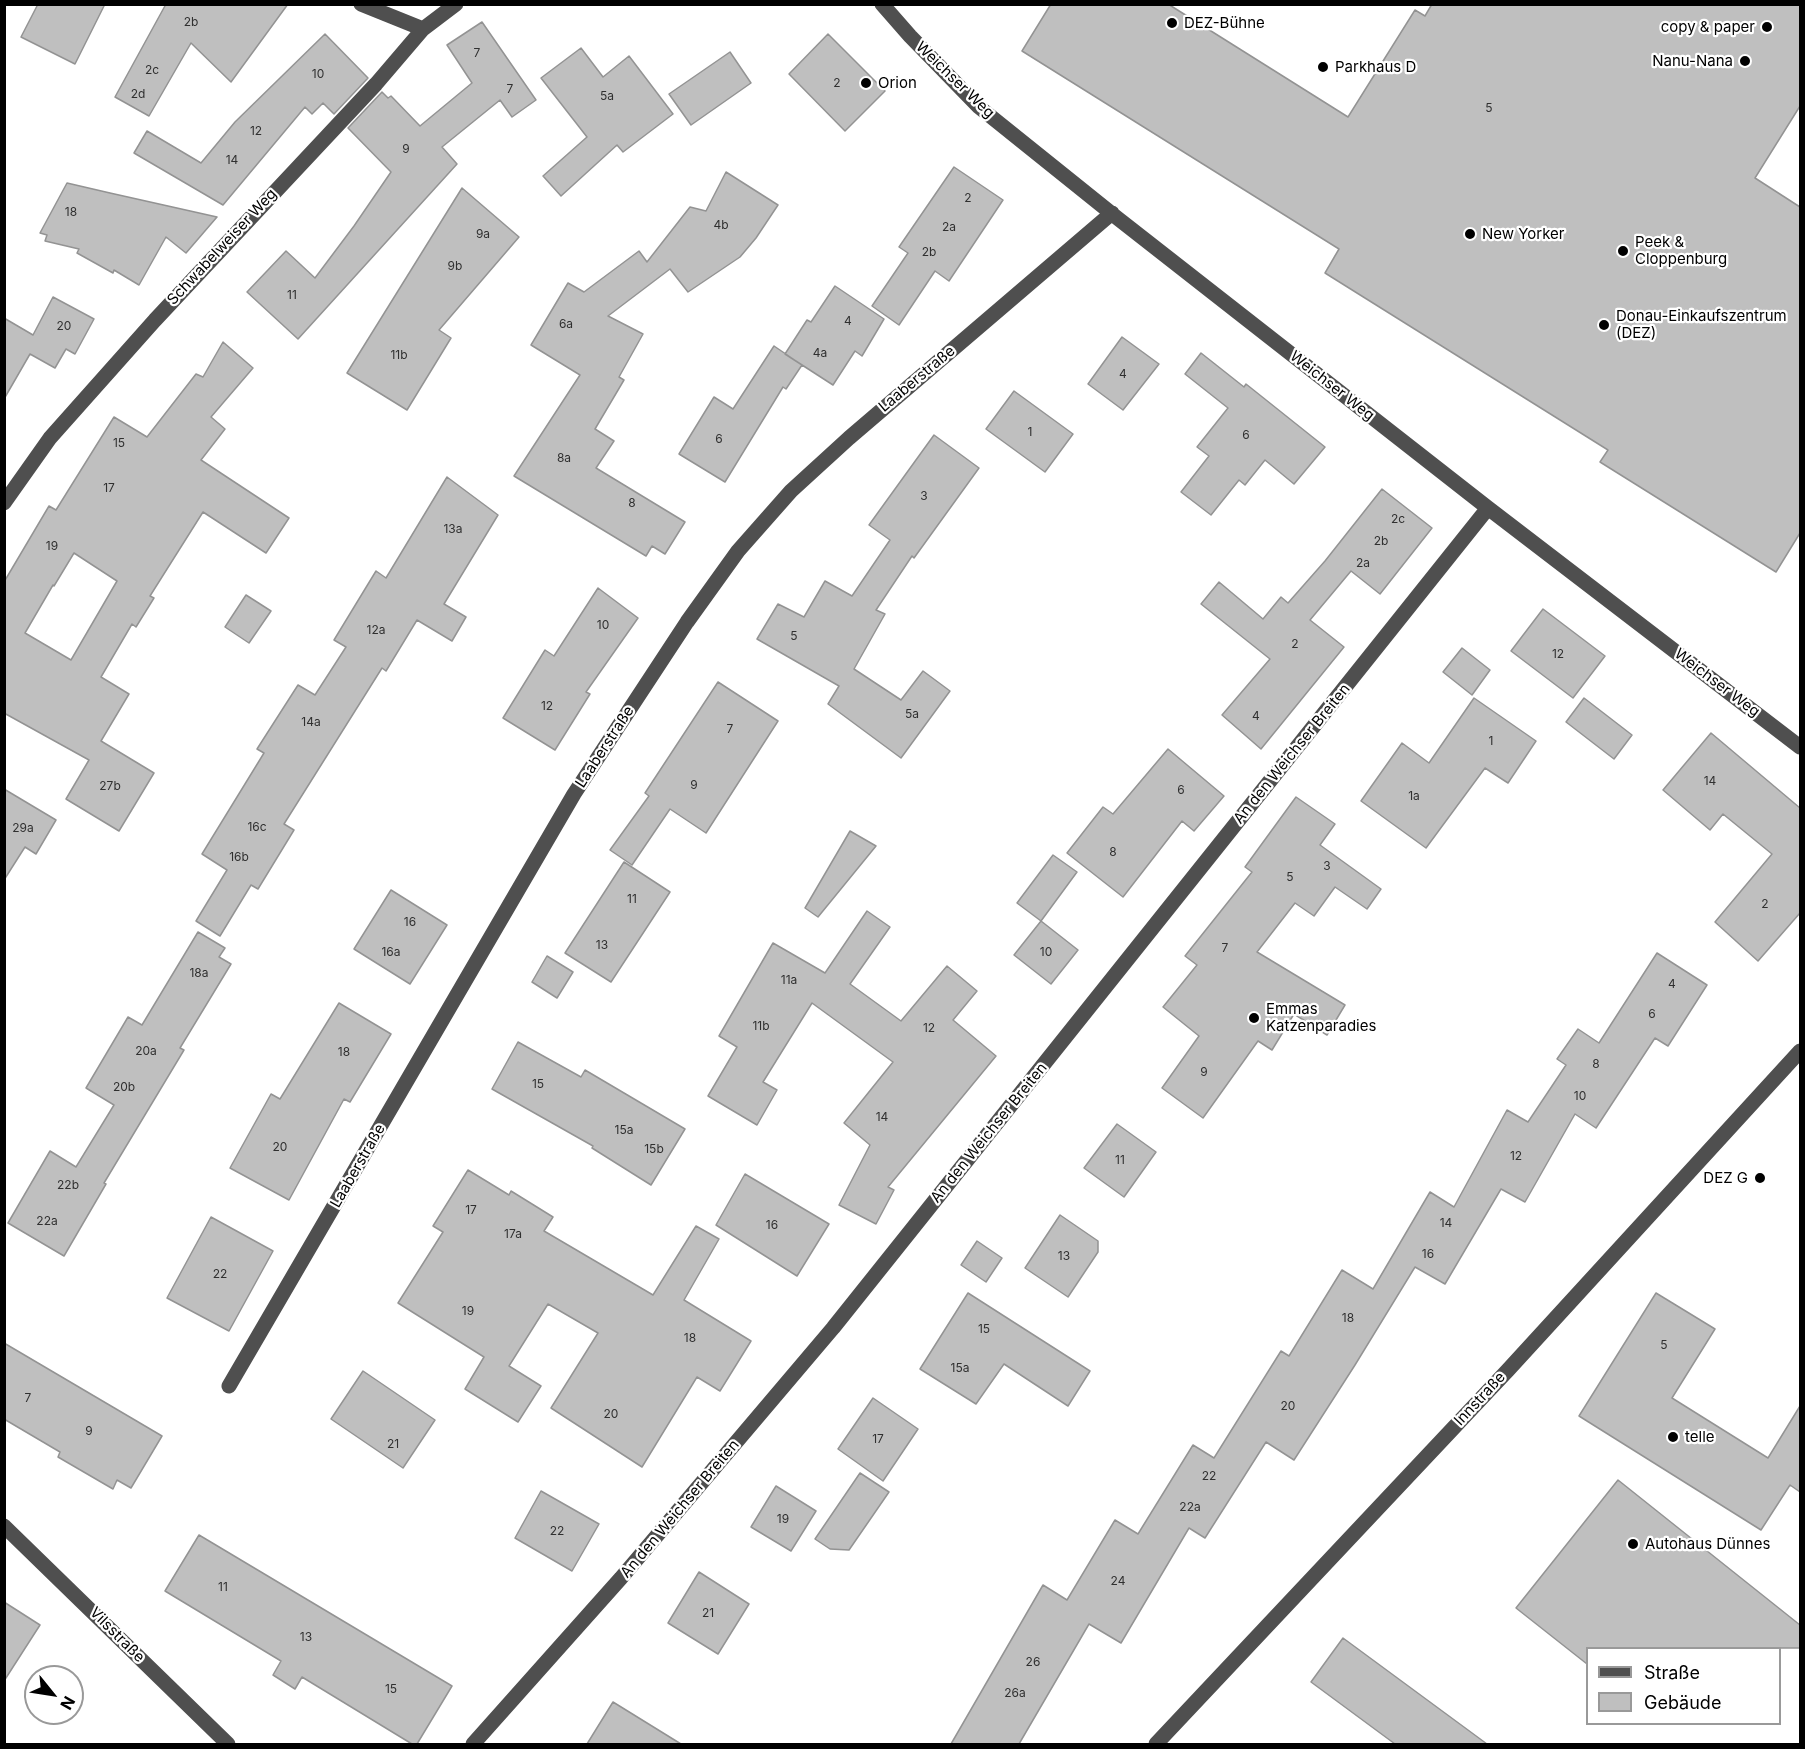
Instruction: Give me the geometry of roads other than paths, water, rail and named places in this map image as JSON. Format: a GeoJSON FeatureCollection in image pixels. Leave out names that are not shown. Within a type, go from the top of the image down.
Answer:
{"type":"FeatureCollection","features":[{"type":"Feature","properties":{"kind":"street"},"geometry":{"type":"LineString","coordinates":[[361,4],[423,29]]}},
{"type":"Feature","properties":{"kind":"street","name":"Schwabelweiser Weg"},"geometry":{"type":"LineString","coordinates":[[4,503],[50,438],[154,320],[376,84],[423,29],[456,4]]}},
{"type":"Feature","properties":{"kind":"street","name":"Weichser Weg"},"geometry":{"type":"LineString","coordinates":[[882,4],[979,107],[1488,508],[1800,747]]}},
{"type":"Feature","properties":{"kind":"street","name":"Laaberstraße"},"geometry":{"type":"LineString","coordinates":[[229,1386],[574,794],[687,622],[738,551],[791,491],[849,438],[1112,213]]}},
{"type":"Feature","properties":{"kind":"street","name":"An den Weichser Breiten"},"geometry":{"type":"LineString","coordinates":[[473,1744],[621,1578],[833,1328],[1488,508]]}},
{"type":"Feature","properties":{"kind":"street","name":"Innstraße"},"geometry":{"type":"LineString","coordinates":[[1156,1744],[1516,1361],[1800,1051]]}},
{"type":"Feature","properties":{"kind":"street","name":"Vilsstraße"},"geometry":{"type":"LineString","coordinates":[[4,1526],[228,1744]]}},
{"type":"Feature","properties":{"kind":"place","name":"DEZ-Bühne"},"geometry":{"type":"Point","coordinates":[1172,23]}},
{"type":"Feature","properties":{"kind":"place","name":"copy & paper"},"geometry":{"type":"Point","coordinates":[1767,27]}},
{"type":"Feature","properties":{"kind":"place","name":"Nanu-Nana"},"geometry":{"type":"Point","coordinates":[1745,61]}},
{"type":"Feature","properties":{"kind":"place","name":"Parkhaus D"},"geometry":{"type":"Point","coordinates":[1323,67]}},
{"type":"Feature","properties":{"kind":"place","name":"Orion"},"geometry":{"type":"Point","coordinates":[866,83]}},
{"type":"Feature","properties":{"kind":"place","name":"New Yorker"},"geometry":{"type":"Point","coordinates":[1470,234]}},
{"type":"Feature","properties":{"kind":"place","name":"Peek & Cloppenburg"},"geometry":{"type":"Point","coordinates":[1623,251]}},
{"type":"Feature","properties":{"kind":"place","name":"Donau-Einkaufszentrum (DEZ)"},"geometry":{"type":"Point","coordinates":[1604,325]}},
{"type":"Feature","properties":{"kind":"place","name":"Emmas Katzenparadies"},"geometry":{"type":"Point","coordinates":[1254,1018]}},
{"type":"Feature","properties":{"kind":"place","name":"DEZ G"},"geometry":{"type":"Point","coordinates":[1760,1178]}},
{"type":"Feature","properties":{"kind":"place","name":"telle"},"geometry":{"type":"Point","coordinates":[1673,1437]}},
{"type":"Feature","properties":{"kind":"place","name":"Autohaus Dünnes"},"geometry":{"type":"Point","coordinates":[1633,1544]}}]}
